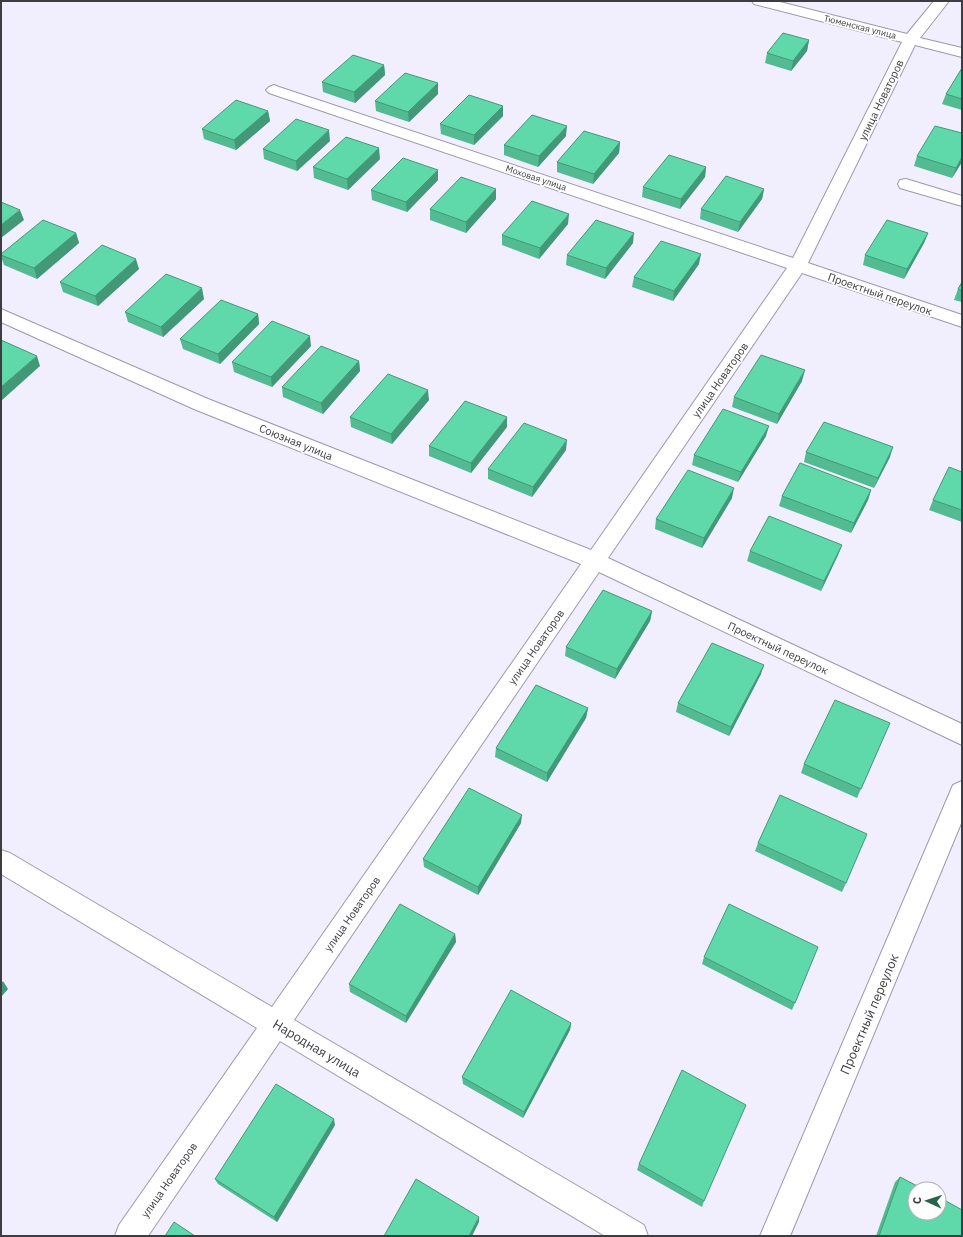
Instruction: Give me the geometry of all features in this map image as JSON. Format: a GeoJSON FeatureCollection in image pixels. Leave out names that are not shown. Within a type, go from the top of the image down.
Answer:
{"type":"FeatureCollection","features":[{"type":"Feature","properties":{"kind":"street","name":"Тюменская улица"},"geometry":{"type":"LineString","coordinates":[[759,1],[962,53]]}},
{"type":"Feature","properties":{"kind":"street","name":"улица Новаторов"},"geometry":{"type":"LineString","coordinates":[[130,1236],[798,266],[911,39],[942,1]]}},
{"type":"Feature","properties":{"kind":"street","name":"Моховая улица"},"geometry":{"type":"LineString","coordinates":[[274,90],[798,266]]}},
{"type":"Feature","properties":{"kind":"street"},"geometry":{"type":"LineString","coordinates":[[906,184],[962,201]]}},
{"type":"Feature","properties":{"kind":"street","name":"Проектный переулок"},"geometry":{"type":"LineString","coordinates":[[798,266],[962,322]]}},
{"type":"Feature","properties":{"kind":"street","name":"Союзная улица"},"geometry":{"type":"LineString","coordinates":[[1,315],[202,404],[595,561]]}},
{"type":"Feature","properties":{"kind":"street","name":"Проектный переулок"},"geometry":{"type":"LineString","coordinates":[[595,561],[962,735]]}},
{"type":"Feature","properties":{"kind":"street","name":"Проектный переулок"},"geometry":{"type":"LineString","coordinates":[[775,1236],[962,792]]}},
{"type":"Feature","properties":{"kind":"street","name":"Народная улица"},"geometry":{"type":"LineString","coordinates":[[1,861],[633,1236]]}},
{"type":"Feature","properties":{"kind":"building"},"geometry":{"type":"Polygon","coordinates":[[[783,33],[809,40],[793,61],[767,53],[783,33]]]}},
{"type":"Feature","properties":{"kind":"building"},"geometry":{"type":"Polygon","coordinates":[[[353,55],[384,65],[354,92],[322,82],[353,55]]]}},
{"type":"Feature","properties":{"kind":"building"},"geometry":{"type":"Polygon","coordinates":[[[962,68],[962,99],[946,94],[962,68]]]}},
{"type":"Feature","properties":{"kind":"building"},"geometry":{"type":"Polygon","coordinates":[[[405,73],[438,83],[408,112],[375,101],[405,73]]]}},
{"type":"Feature","properties":{"kind":"building"},"geometry":{"type":"Polygon","coordinates":[[[469,95],[503,106],[474,135],[440,124],[469,95]]]}},
{"type":"Feature","properties":{"kind":"building"},"geometry":{"type":"Polygon","coordinates":[[[236,100],[268,111],[234,140],[202,129],[236,100]]]}},
{"type":"Feature","properties":{"kind":"building"},"geometry":{"type":"Polygon","coordinates":[[[532,115],[567,126],[539,156],[504,145],[532,115]]]}},
{"type":"Feature","properties":{"kind":"building"},"geometry":{"type":"Polygon","coordinates":[[[296,119],[329,130],[296,161],[263,149],[296,119]]]}},
{"type":"Feature","properties":{"kind":"building"},"geometry":{"type":"Polygon","coordinates":[[[935,126],[962,133],[962,157],[956,168],[917,156],[935,126]]]}},
{"type":"Feature","properties":{"kind":"building"},"geometry":{"type":"Polygon","coordinates":[[[584,131],[620,142],[594,174],[557,162],[584,131]]]}},
{"type":"Feature","properties":{"kind":"building"},"geometry":{"type":"Polygon","coordinates":[[[346,137],[379,148],[347,179],[313,167],[346,137]]]}},
{"type":"Feature","properties":{"kind":"building"},"geometry":{"type":"Polygon","coordinates":[[[669,155],[706,167],[681,199],[643,187],[669,155]]]}},
{"type":"Feature","properties":{"kind":"building"},"geometry":{"type":"Polygon","coordinates":[[[403,158],[438,170],[406,202],[371,190],[403,158]]]}},
{"type":"Feature","properties":{"kind":"building"},"geometry":{"type":"Polygon","coordinates":[[[726,176],[764,189],[740,222],[701,209],[726,176]]]}},
{"type":"Feature","properties":{"kind":"building"},"geometry":{"type":"Polygon","coordinates":[[[461,177],[496,189],[466,222],[430,209],[461,177]]]}},
{"type":"Feature","properties":{"kind":"building"},"geometry":{"type":"Polygon","coordinates":[[[532,201],[569,214],[540,248],[502,235],[532,201]]]}},
{"type":"Feature","properties":{"kind":"building"},"geometry":{"type":"Polygon","coordinates":[[[1,202],[20,210],[1,225],[1,202]]]}},
{"type":"Feature","properties":{"kind":"building"},"geometry":{"type":"Polygon","coordinates":[[[43,220],[76,233],[34,268],[1,255],[1,254],[43,220]]]}},
{"type":"Feature","properties":{"kind":"building"},"geometry":{"type":"Polygon","coordinates":[[[596,220],[634,233],[606,268],[567,255],[596,220]]]}},
{"type":"Feature","properties":{"kind":"building"},"geometry":{"type":"Polygon","coordinates":[[[887,220],[928,233],[907,269],[865,255],[887,220]]]}},
{"type":"Feature","properties":{"kind":"building"},"geometry":{"type":"Polygon","coordinates":[[[661,241],[701,254],[674,291],[634,277],[661,241]]]}},
{"type":"Feature","properties":{"kind":"building"},"geometry":{"type":"Polygon","coordinates":[[[102,245],[136,259],[95,296],[60,282],[102,245]]]}},
{"type":"Feature","properties":{"kind":"building"},"geometry":{"type":"Polygon","coordinates":[[[166,274],[202,288],[161,327],[125,312],[166,274]]]}},
{"type":"Feature","properties":{"kind":"building"},"geometry":{"type":"Polygon","coordinates":[[[962,282],[962,291],[958,289],[962,282]]]}},
{"type":"Feature","properties":{"kind":"building"},"geometry":{"type":"Polygon","coordinates":[[[221,300],[258,314],[218,354],[180,339],[221,300]]]}},
{"type":"Feature","properties":{"kind":"building"},"geometry":{"type":"Polygon","coordinates":[[[272,321],[310,336],[271,377],[232,362],[272,321]]]}},
{"type":"Feature","properties":{"kind":"building"},"geometry":{"type":"Polygon","coordinates":[[[1,340],[37,356],[1,387],[1,340]]]}},
{"type":"Feature","properties":{"kind":"building"},"geometry":{"type":"Polygon","coordinates":[[[321,346],[359,361],[321,403],[282,387],[321,346]]]}},
{"type":"Feature","properties":{"kind":"building"},"geometry":{"type":"Polygon","coordinates":[[[761,355],[805,370],[779,414],[734,397],[761,355]]]}},
{"type":"Feature","properties":{"kind":"building"},"geometry":{"type":"Polygon","coordinates":[[[388,374],[428,390],[391,434],[350,417],[388,374]]]}},
{"type":"Feature","properties":{"kind":"building"},"geometry":{"type":"Polygon","coordinates":[[[465,401],[507,417],[471,463],[429,446],[465,401]]]}},
{"type":"Feature","properties":{"kind":"building"},"geometry":{"type":"Polygon","coordinates":[[[723,409],[769,426],[741,472],[694,455],[723,409]]]}},
{"type":"Feature","properties":{"kind":"building"},"geometry":{"type":"Polygon","coordinates":[[[824,422],[893,447],[878,478],[806,452],[824,422]]]}},
{"type":"Feature","properties":{"kind":"building"},"geometry":{"type":"Polygon","coordinates":[[[524,423],[567,440],[533,487],[488,469],[524,423]]]}},
{"type":"Feature","properties":{"kind":"building"},"geometry":{"type":"Polygon","coordinates":[[[800,463],[871,490],[854,523],[782,496],[800,463]]]}},
{"type":"Feature","properties":{"kind":"building"},"geometry":{"type":"Polygon","coordinates":[[[949,467],[962,472],[962,510],[933,500],[949,467]]]}},
{"type":"Feature","properties":{"kind":"building"},"geometry":{"type":"Polygon","coordinates":[[[688,470],[734,488],[704,538],[656,519],[688,470]]]}},
{"type":"Feature","properties":{"kind":"building"},"geometry":{"type":"Polygon","coordinates":[[[769,516],[842,545],[824,581],[750,551],[769,516]]]}},
{"type":"Feature","properties":{"kind":"building"},"geometry":{"type":"Polygon","coordinates":[[[603,590],[652,611],[617,669],[566,647],[603,590]]]}},
{"type":"Feature","properties":{"kind":"building"},"geometry":{"type":"Polygon","coordinates":[[[712,643],[764,665],[731,727],[678,703],[712,643]]]}},
{"type":"Feature","properties":{"kind":"building"},"geometry":{"type":"Polygon","coordinates":[[[536,685],[588,708],[547,773],[496,748],[536,685]]]}},
{"type":"Feature","properties":{"kind":"building"},"geometry":{"type":"Polygon","coordinates":[[[835,700],[890,723],[861,789],[804,764],[835,700]]]}},
{"type":"Feature","properties":{"kind":"building"},"geometry":{"type":"Polygon","coordinates":[[[469,788],[522,815],[478,887],[423,859],[469,788]]]}},
{"type":"Feature","properties":{"kind":"building"},"geometry":{"type":"Polygon","coordinates":[[[780,795],[867,834],[846,883],[758,843],[780,795]]]}},
{"type":"Feature","properties":{"kind":"building"},"geometry":{"type":"Polygon","coordinates":[[[400,904],[455,934],[406,1016],[349,984],[400,904]]]}},
{"type":"Feature","properties":{"kind":"building"},"geometry":{"type":"Polygon","coordinates":[[[729,904],[818,947],[795,1003],[704,957],[729,904]]]}},
{"type":"Feature","properties":{"kind":"building"},"geometry":{"type":"Polygon","coordinates":[[[511,990],[571,1023],[524,1112],[462,1077],[511,990]]]}},
{"type":"Feature","properties":{"kind":"building"},"geometry":{"type":"Polygon","coordinates":[[[682,1070],[746,1105],[704,1201],[639,1164],[682,1070]]]}},
{"type":"Feature","properties":{"kind":"building"},"geometry":{"type":"Polygon","coordinates":[[[276,1084],[334,1119],[274,1217],[215,1179],[276,1084]]]}},
{"type":"Feature","properties":{"kind":"building"},"geometry":{"type":"Polygon","coordinates":[[[900,1177],[908,1181],[907,1221],[947,1221],[947,1202],[962,1210],[962,1236],[879,1236],[900,1177]]]}},
{"type":"Feature","properties":{"kind":"building"},"geometry":{"type":"Polygon","coordinates":[[[416,1179],[479,1217],[469,1236],[384,1236],[416,1179]]]}},
{"type":"Feature","properties":{"kind":"building"},"geometry":{"type":"Polygon","coordinates":[[[174,1222],[195,1236],[165,1236],[174,1222]]]}}]}
